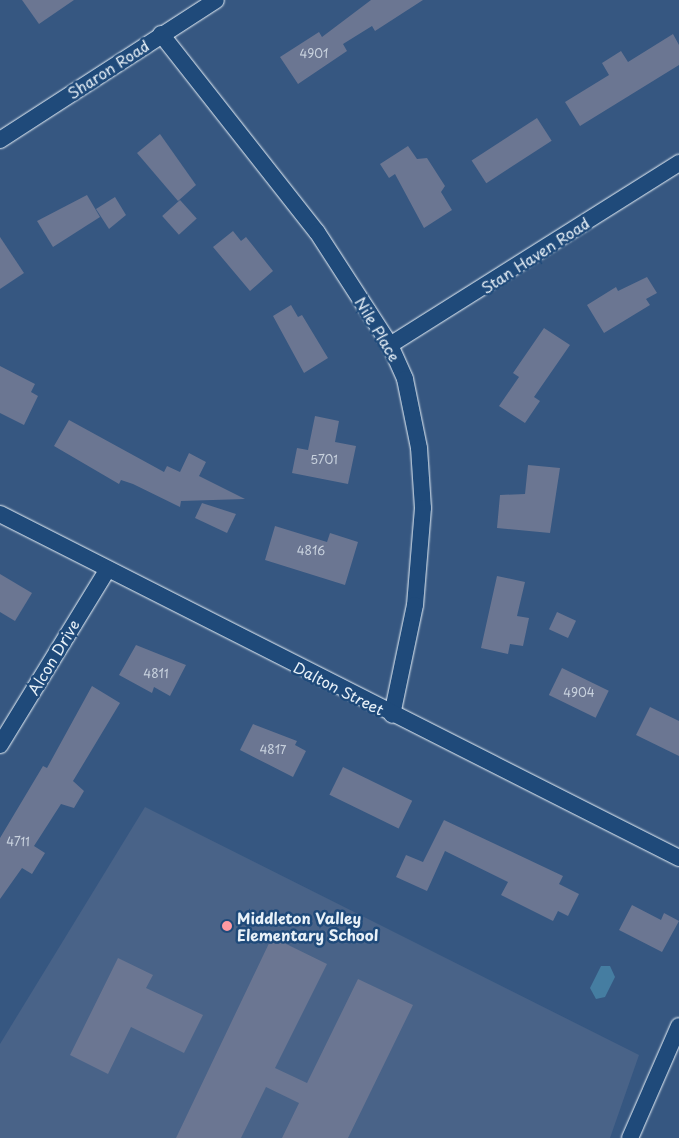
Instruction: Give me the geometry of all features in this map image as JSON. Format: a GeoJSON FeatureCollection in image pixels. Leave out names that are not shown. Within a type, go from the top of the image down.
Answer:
{"type":"FeatureCollection","features":[{"type":"Feature","properties":{"kind":"street","name":"Sharon Road"},"geometry":{"type":"LineString","coordinates":[[0,140],[216,0]]}},
{"type":"Feature","properties":{"kind":"street","name":"Nile Place"},"geometry":{"type":"LineString","coordinates":[[161,34],[317,232],[390,345],[410,399],[423,508],[415,605],[392,715]]}},
{"type":"Feature","properties":{"kind":"street","name":"Stan Haven Road"},"geometry":{"type":"LineString","coordinates":[[390,345],[679,163]]}},
{"type":"Feature","properties":{"kind":"street","name":"Dalton Street"},"geometry":{"type":"LineString","coordinates":[[0,514],[392,715],[679,858]]}},
{"type":"Feature","properties":{"kind":"street","name":"Alcon Drive"},"geometry":{"type":"LineString","coordinates":[[0,745],[108,569]]}},
{"type":"Feature","properties":{"kind":"street"},"geometry":{"type":"LineString","coordinates":[[630,1138],[679,1026]]}},
{"type":"Feature","properties":{"kind":"shaded area","name":"Middleton Valley Elementary School"},"geometry":{"type":"Polygon","coordinates":[[[145,807],[639,1055],[610,1138],[0,1138],[0,1044],[145,807]]]}},
{"type":"Feature","properties":{"kind":"shaded area"},"geometry":{"type":"Polygon","coordinates":[[[601,966],[610,966],[615,977],[605,997],[596,999],[590,988],[601,966]]]}},
{"type":"Feature","properties":{"kind":"building"},"geometry":{"type":"Polygon","coordinates":[[[22,0],[74,0],[39,24],[22,0]]]}},
{"type":"Feature","properties":{"kind":"building"},"geometry":{"type":"Polygon","coordinates":[[[371,0],[423,0],[375,31],[372,26],[343,44],[347,51],[298,84],[280,57],[319,32],[322,37],[371,0]]]}},
{"type":"Feature","properties":{"kind":"building"},"geometry":{"type":"Polygon","coordinates":[[[673,34],[679,45],[679,65],[580,126],[565,102],[609,75],[602,63],[621,51],[628,62],[673,34]]]}},
{"type":"Feature","properties":{"kind":"building"},"geometry":{"type":"Polygon","coordinates":[[[537,118],[552,141],[486,183],[472,160],[537,118]]]}},
{"type":"Feature","properties":{"kind":"building"},"geometry":{"type":"Polygon","coordinates":[[[160,134],[196,185],[178,201],[137,153],[160,134]]]}},
{"type":"Feature","properties":{"kind":"building"},"geometry":{"type":"Polygon","coordinates":[[[408,146],[417,159],[427,158],[445,186],[441,192],[452,210],[424,228],[395,174],[389,178],[380,164],[408,146]]]}},
{"type":"Feature","properties":{"kind":"building"},"geometry":{"type":"Polygon","coordinates":[[[87,195],[100,217],[53,247],[37,221],[87,195]]]}},
{"type":"Feature","properties":{"kind":"building"},"geometry":{"type":"Polygon","coordinates":[[[115,197],[126,215],[109,229],[96,209],[115,197]]]}},
{"type":"Feature","properties":{"kind":"building"},"geometry":{"type":"Polygon","coordinates":[[[180,200],[197,219],[179,235],[162,216],[180,200]]]}},
{"type":"Feature","properties":{"kind":"building"},"geometry":{"type":"Polygon","coordinates":[[[233,231],[241,241],[246,237],[273,271],[250,291],[213,247],[233,231]]]}},
{"type":"Feature","properties":{"kind":"building"},"geometry":{"type":"Polygon","coordinates":[[[0,237],[24,273],[0,289],[0,237]]]}},
{"type":"Feature","properties":{"kind":"building"},"geometry":{"type":"Polygon","coordinates":[[[647,277],[657,293],[646,299],[650,305],[604,333],[587,305],[616,287],[618,291],[647,277]]]}},
{"type":"Feature","properties":{"kind":"building"},"geometry":{"type":"Polygon","coordinates":[[[291,305],[298,317],[302,315],[328,358],[304,373],[273,316],[291,305]]]}},
{"type":"Feature","properties":{"kind":"building"},"geometry":{"type":"Polygon","coordinates":[[[544,328],[570,345],[534,397],[540,401],[525,423],[499,406],[519,377],[513,373],[544,328]]]}},
{"type":"Feature","properties":{"kind":"building"},"geometry":{"type":"Polygon","coordinates":[[[0,366],[35,384],[31,392],[38,396],[24,425],[0,413],[0,366]]]}},
{"type":"Feature","properties":{"kind":"building"},"geometry":{"type":"Polygon","coordinates":[[[315,416],[339,421],[335,442],[356,446],[348,484],[292,473],[297,448],[308,450],[315,416]]]}},
{"type":"Feature","properties":{"kind":"building"},"geometry":{"type":"Polygon","coordinates":[[[69,420],[164,472],[167,466],[180,472],[189,453],[206,462],[199,476],[245,499],[181,501],[180,507],[133,484],[121,480],[119,484],[54,446],[69,420]]]}},
{"type":"Feature","properties":{"kind":"building"},"geometry":{"type":"Polygon","coordinates":[[[528,465],[560,468],[550,533],[497,528],[500,495],[525,494],[528,465]]]}},
{"type":"Feature","properties":{"kind":"building"},"geometry":{"type":"Polygon","coordinates":[[[202,503],[236,514],[227,533],[195,518],[202,503]]]}},
{"type":"Feature","properties":{"kind":"building"},"geometry":{"type":"Polygon","coordinates":[[[275,526],[327,542],[330,533],[358,542],[345,585],[265,560],[275,526]]]}},
{"type":"Feature","properties":{"kind":"building"},"geometry":{"type":"Polygon","coordinates":[[[0,574],[32,593],[15,621],[0,612],[0,574]]]}},
{"type":"Feature","properties":{"kind":"building"},"geometry":{"type":"Polygon","coordinates":[[[497,576],[525,582],[517,616],[529,618],[523,646],[510,644],[508,654],[481,648],[497,576]]]}},
{"type":"Feature","properties":{"kind":"building"},"geometry":{"type":"Polygon","coordinates":[[[557,612],[576,621],[568,638],[549,629],[557,612]]]}},
{"type":"Feature","properties":{"kind":"building"},"geometry":{"type":"Polygon","coordinates":[[[136,645],[186,665],[170,696],[154,687],[152,693],[119,675],[136,645]]]}},
{"type":"Feature","properties":{"kind":"building"},"geometry":{"type":"Polygon","coordinates":[[[562,668],[609,691],[596,718],[549,695],[562,668]]]}},
{"type":"Feature","properties":{"kind":"building"},"geometry":{"type":"Polygon","coordinates":[[[92,686],[120,703],[73,781],[84,791],[74,808],[61,804],[34,846],[45,853],[32,874],[22,868],[0,899],[0,838],[43,766],[47,768],[92,686]]]}},
{"type":"Feature","properties":{"kind":"building"},"geometry":{"type":"Polygon","coordinates":[[[650,707],[679,721],[679,756],[636,735],[650,707]]]}},
{"type":"Feature","properties":{"kind":"building"},"geometry":{"type":"Polygon","coordinates":[[[253,724],[297,741],[295,745],[306,751],[293,777],[240,750],[253,724]]]}},
{"type":"Feature","properties":{"kind":"building"},"geometry":{"type":"Polygon","coordinates":[[[343,767],[412,801],[399,829],[329,795],[343,767]]]}},
{"type":"Feature","properties":{"kind":"building"},"geometry":{"type":"Polygon","coordinates":[[[444,820],[563,876],[559,884],[579,894],[568,916],[558,911],[553,921],[501,895],[508,882],[445,851],[427,891],[396,877],[406,855],[423,862],[444,820]]]}},
{"type":"Feature","properties":{"kind":"building"},"geometry":{"type":"Polygon","coordinates":[[[632,905],[661,920],[664,913],[679,921],[662,952],[619,930],[632,905]]]}},
{"type":"Feature","properties":{"kind":"building"},"geometry":{"type":"Polygon","coordinates":[[[272,937],[327,964],[275,1068],[307,1083],[358,979],[413,1005],[348,1138],[282,1138],[299,1103],[266,1087],[241,1138],[176,1138],[272,937]]]}},
{"type":"Feature","properties":{"kind":"building"},"geometry":{"type":"Polygon","coordinates":[[[118,958],[153,975],[146,988],[203,1015],[184,1053],[131,1027],[108,1074],[70,1055],[118,958]]]}},
{"type":"Feature","properties":{"kind":"place","name":"Middleton Valley Elementary School"},"geometry":{"type":"Point","coordinates":[227,926]}}]}
